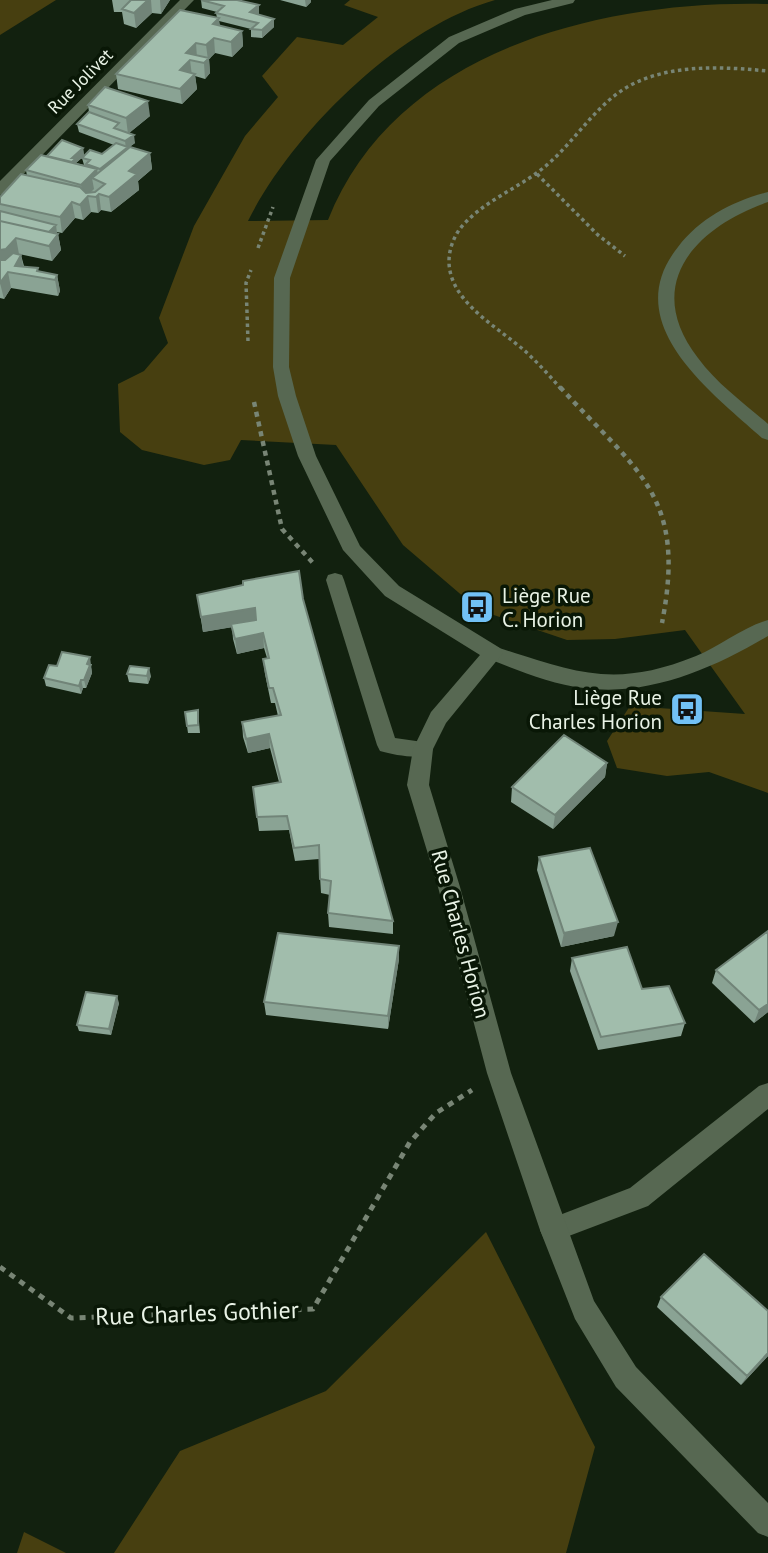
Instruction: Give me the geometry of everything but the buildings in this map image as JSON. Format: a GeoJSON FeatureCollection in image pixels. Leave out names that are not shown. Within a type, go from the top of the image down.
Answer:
{"type":"FeatureCollection","features":[{"type":"Feature","properties":{"kind":"street","name":"Rue Jolivet"},"geometry":{"type":"LineString","coordinates":[[0,190],[187,0]]}},
{"type":"Feature","properties":{"kind":"street"},"geometry":{"type":"LineString","coordinates":[[568,0],[520,12],[454,40],[374,103],[323,160],[282,278],[281,367],[287,396],[307,456],[352,550],[392,591],[493,653],[541,671],[585,681],[634,681],[730,651],[768,627]]}},
{"type":"Feature","properties":{"kind":"street"},"geometry":{"type":"LineString","coordinates":[[768,197],[736,208],[711,221],[694,234],[676,254],[667,295],[675,336],[688,358],[709,382],[768,434]]}},
{"type":"Feature","properties":{"kind":"street"},"geometry":{"type":"LineString","coordinates":[[335,580],[387,745],[423,748]]}},
{"type":"Feature","properties":{"kind":"street","name":"Rue Charles Horion"},"geometry":{"type":"LineString","coordinates":[[493,653],[438,718],[423,748],[418,785],[449,887],[499,1073],[553,1230]]}},
{"type":"Feature","properties":{"kind":"street"},"geometry":{"type":"LineString","coordinates":[[768,1094],[639,1198],[553,1230],[584,1310],[626,1377],[768,1523]]}},
{"type":"Feature","properties":{"kind":"path"},"geometry":{"type":"LineString","coordinates":[[662,623],[670,581],[669,543],[663,517],[647,482],[527,353],[457,289],[447,264],[453,240],[478,211],[537,174],[609,100],[626,87],[654,77],[720,67],[768,71]]}},
{"type":"Feature","properties":{"kind":"path"},"geometry":{"type":"LineString","coordinates":[[537,174],[583,220],[625,256]]}},
{"type":"Feature","properties":{"kind":"path","name":"Rue Charles Gothier"},"geometry":{"type":"LineString","coordinates":[[0,1267],[72,1318],[313,1309],[410,1142],[436,1113],[499,1073]]}},
{"type":"Feature","properties":{"kind":"shaded area"},"geometry":{"type":"Polygon","coordinates":[[[0,0],[56,0],[0,35],[0,0]]]}},
{"type":"Feature","properties":{"kind":"shaded area"},"geometry":{"type":"Polygon","coordinates":[[[350,0],[495,0],[459,14],[422,34],[386,59],[352,88],[292,153],[267,187],[248,221],[328,220],[359,162],[401,114],[452,76],[510,47],[572,26],[637,12],[703,5],[768,4],[768,793],[709,772],[667,776],[617,768],[607,741],[630,706],[745,714],[685,630],[615,639],[567,640],[479,610],[403,545],[336,445],[241,440],[230,460],[204,465],[142,450],[120,432],[118,384],[144,371],[168,343],[159,318],[194,226],[245,136],[278,97],[262,76],[297,37],[343,45],[378,17],[344,5],[350,0]]]}},
{"type":"Feature","properties":{"kind":"shaded area"},"geometry":{"type":"Polygon","coordinates":[[[486,1232],[595,1447],[566,1553],[114,1553],[180,1451],[326,1391],[486,1232]]]}},
{"type":"Feature","properties":{"kind":"shaded area"},"geometry":{"type":"Polygon","coordinates":[[[24,1532],[66,1553],[17,1553],[24,1532]]]}},
{"type":"Feature","properties":{"kind":"place","name":"Liège Rue C. Horion"},"geometry":{"type":"Point","coordinates":[477,607]}},
{"type":"Feature","properties":{"kind":"place","name":"Liège Rue Charles Horion"},"geometry":{"type":"Point","coordinates":[687,709]}}]}
